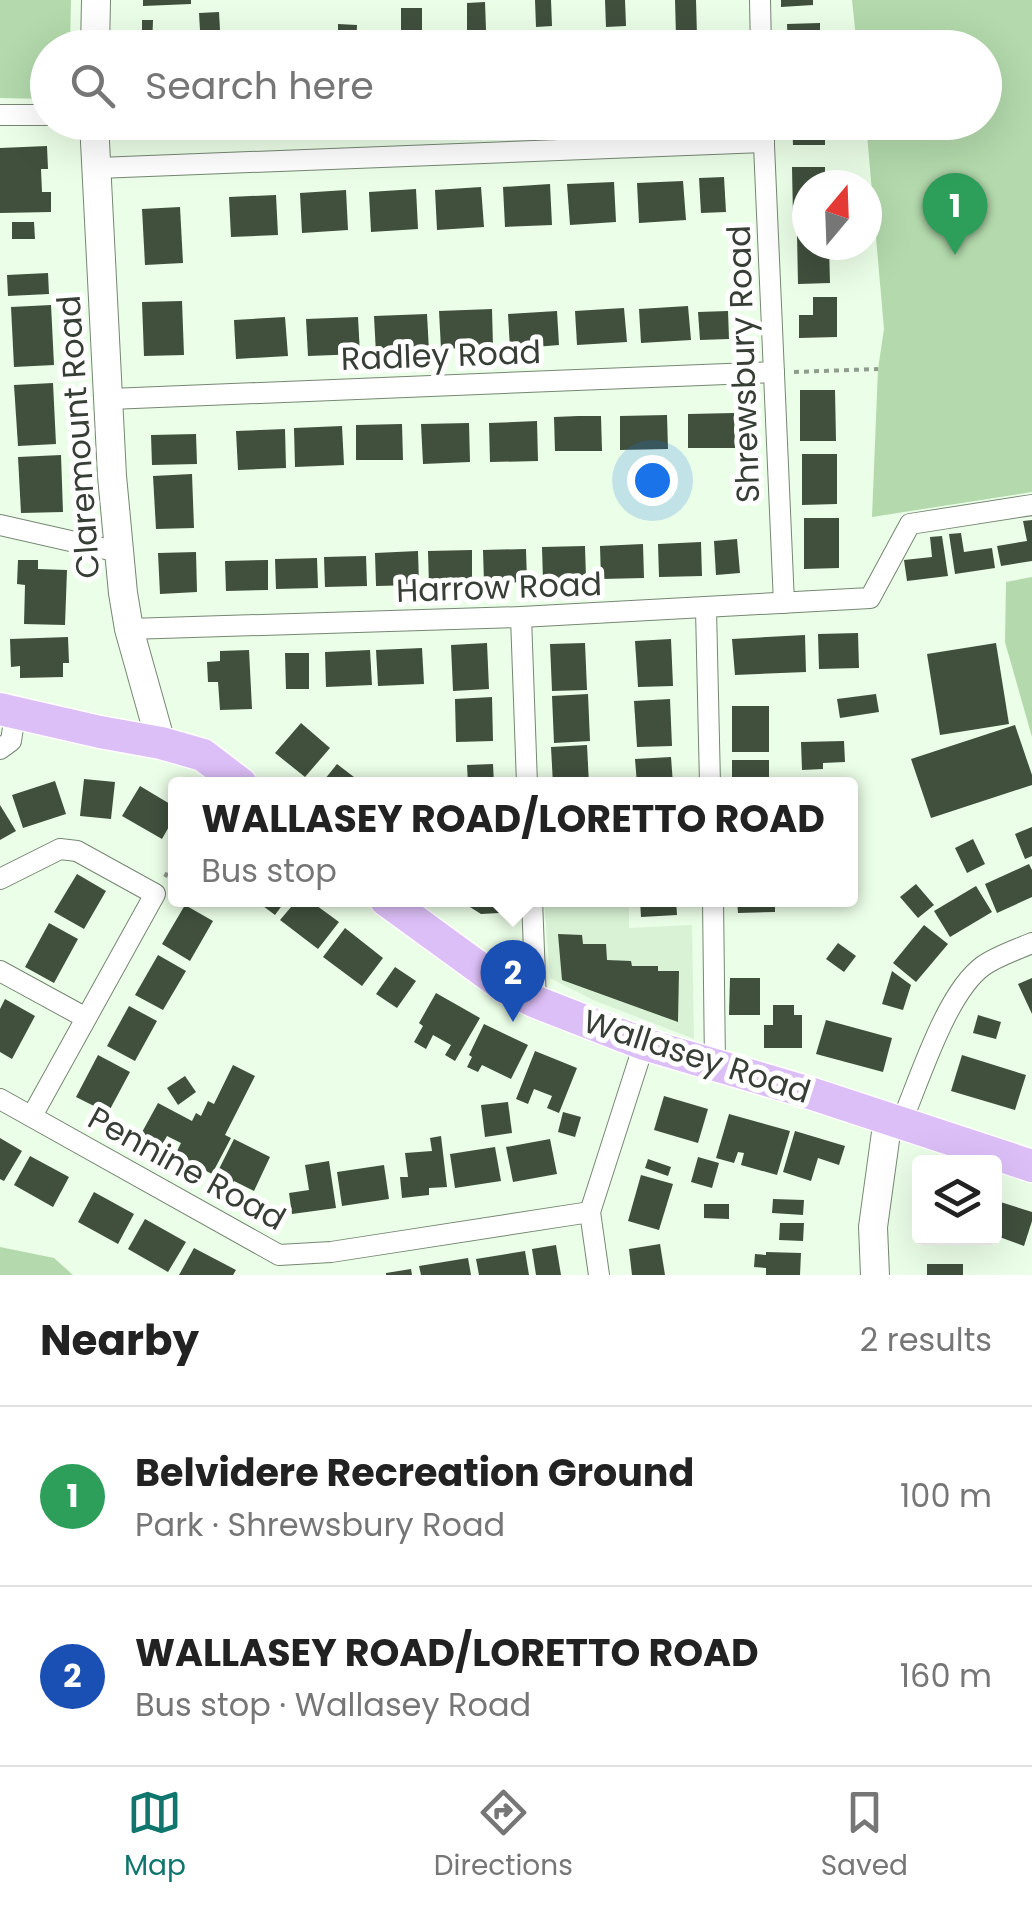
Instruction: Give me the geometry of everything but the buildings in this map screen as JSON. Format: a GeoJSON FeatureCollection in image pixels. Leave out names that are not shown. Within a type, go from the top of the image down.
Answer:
{"type":"FeatureCollection","features":[{"type":"Feature","properties":{"kind":"main road"},"geometry":{"type":"LineString","coordinates":[[8,712],[161,742],[203,755],[232,777]]}},
{"type":"Feature","properties":{"kind":"main road","name":"Wallasey Road"},"geometry":{"type":"LineString","coordinates":[[396,907],[506,988],[536,1002],[644,1044],[1032,1166]]}},
{"type":"Feature","properties":{"kind":"street"},"geometry":{"type":"LineString","coordinates":[[95,30],[96,0]]}},
{"type":"Feature","properties":{"kind":"street"},"geometry":{"type":"LineString","coordinates":[[760,0],[761,30]]}},
{"type":"Feature","properties":{"kind":"street"},"geometry":{"type":"LineString","coordinates":[[0,114],[30,115]]}},
{"type":"Feature","properties":{"kind":"street","name":"Claremount Road"},"geometry":{"type":"LineString","coordinates":[[96,140],[119,552],[129,629],[161,742]]}},
{"type":"Feature","properties":{"kind":"street"},"geometry":{"type":"LineString","coordinates":[[98,168],[616,140]]}},
{"type":"Feature","properties":{"kind":"street","name":"Shrewsbury Road"},"geometry":{"type":"LineString","coordinates":[[764,140],[784,603]]}},
{"type":"Feature","properties":{"kind":"street","name":"Radley Road"},"geometry":{"type":"LineString","coordinates":[[110,399],[774,372]]}},
{"type":"Feature","properties":{"kind":"street","name":"Harrow Road"},"geometry":{"type":"LineString","coordinates":[[129,629],[521,617],[870,598],[910,524],[1032,504]]}},
{"type":"Feature","properties":{"kind":"street"},"geometry":{"type":"LineString","coordinates":[[0,525],[119,552]]}},
{"type":"Feature","properties":{"kind":"street"},"geometry":{"type":"LineString","coordinates":[[706,609],[710,777]]}},
{"type":"Feature","properties":{"kind":"street"},"geometry":{"type":"LineString","coordinates":[[521,617],[528,777]]}},
{"type":"Feature","properties":{"kind":"street"},"geometry":{"type":"LineString","coordinates":[[0,750],[11,741],[8,712]]}},
{"type":"Feature","properties":{"kind":"street"},"geometry":{"type":"LineString","coordinates":[[0,879],[60,849],[77,851],[155,894],[32,1116]]}},
{"type":"Feature","properties":{"kind":"street"},"geometry":{"type":"LineString","coordinates":[[532,907],[536,1002]]}},
{"type":"Feature","properties":{"kind":"street"},"geometry":{"type":"LineString","coordinates":[[712,907],[716,1065]]}},
{"type":"Feature","properties":{"kind":"street"},"geometry":{"type":"LineString","coordinates":[[875,1275],[873,1226],[894,1121],[966,980],[986,964],[1032,944]]}},
{"type":"Feature","properties":{"kind":"street"},"geometry":{"type":"LineString","coordinates":[[0,972],[86,1018]]}},
{"type":"Feature","properties":{"kind":"street"},"geometry":{"type":"LineString","coordinates":[[599,1275],[590,1212],[644,1044]]}},
{"type":"Feature","properties":{"kind":"street","name":"Pennine Road"},"geometry":{"type":"LineString","coordinates":[[0,1099],[279,1256],[331,1252],[590,1212]]}},
{"type":"Feature","properties":{"kind":"street"},"geometry":{"type":"LineString","coordinates":[[331,1252],[335,1275]]}},
{"type":"Feature","properties":{"kind":"path"},"geometry":{"type":"LineString","coordinates":[[774,372],[878,369]]}},
{"type":"Feature","properties":{"kind":"shaded area"},"geometry":{"type":"Polygon","coordinates":[[[0,0],[71,0],[70,30],[30,30],[30,99],[0,98],[0,0]]]}},
{"type":"Feature","properties":{"kind":"shaded area"},"geometry":{"type":"Polygon","coordinates":[[[852,0],[1032,0],[1032,492],[872,517],[878,369],[884,329],[878,260],[882,260],[882,170],[870,170],[867,140],[1002,140],[1002,30],[855,30],[852,0]]]}},
{"type":"Feature","properties":{"kind":"shaded area"},"geometry":{"type":"Polygon","coordinates":[[[1032,577],[1032,737],[1005,642],[1006,582],[1032,577]]]}},
{"type":"Feature","properties":{"kind":"shaded area"},"geometry":{"type":"Polygon","coordinates":[[[545,907],[629,907],[629,928],[692,925],[694,1039],[593,1000],[550,978],[545,907]]]}},
{"type":"Feature","properties":{"kind":"shaded area"},"geometry":{"type":"Polygon","coordinates":[[[0,1247],[54,1258],[73,1275],[0,1275],[0,1247]]]}},
{"type":"Feature","properties":{"kind":"place","name":"Belvidere Recreation Ground"},"geometry":{"type":"Point","coordinates":[955,255]}},
{"type":"Feature","properties":{"kind":"place","name":"WALLASEY ROAD/LORETTO ROAD"},"geometry":{"type":"Point","coordinates":[513,1022]}}]}
